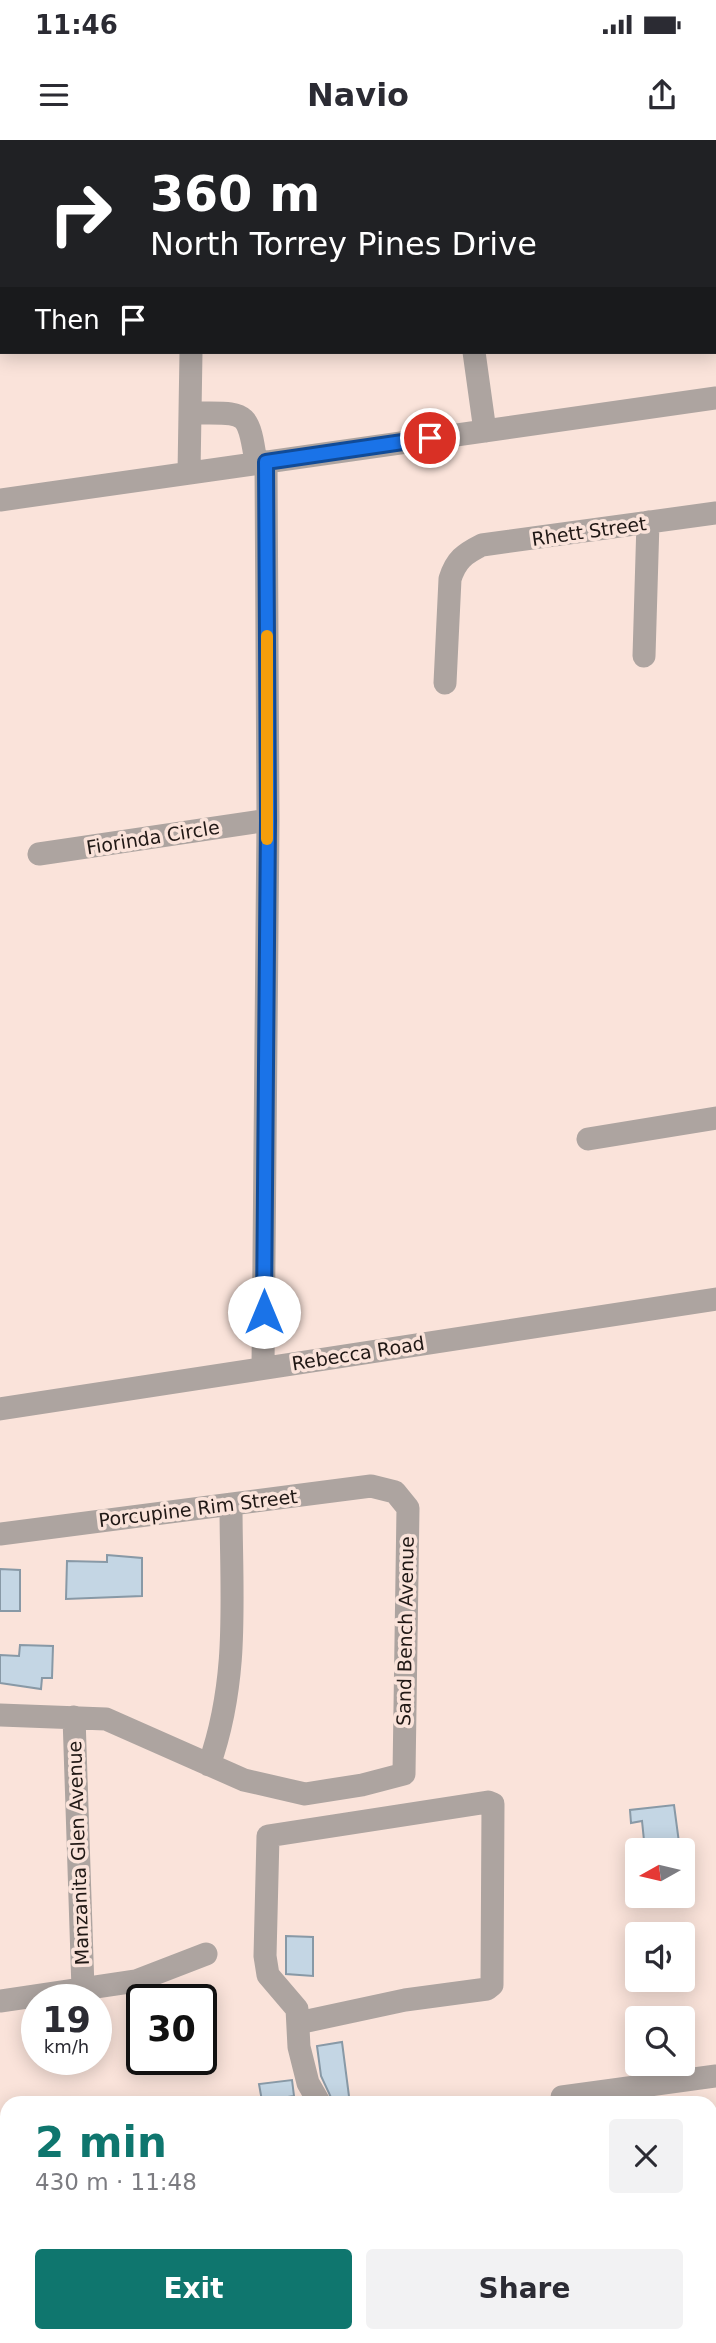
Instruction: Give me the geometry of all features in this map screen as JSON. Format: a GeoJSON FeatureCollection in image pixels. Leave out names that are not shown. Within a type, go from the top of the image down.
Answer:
{"type":"FeatureCollection","features":[{"type":"Feature","properties":{"kind":"street"},"geometry":{"type":"LineString","coordinates":[[189,473],[191,354]]}},
{"type":"Feature","properties":{"kind":"street"},"geometry":{"type":"LineString","coordinates":[[474,354],[485,430]]}},
{"type":"Feature","properties":{"kind":"street"},"geometry":{"type":"LineString","coordinates":[[0,500],[716,398]]}},
{"type":"Feature","properties":{"kind":"street"},"geometry":{"type":"LineString","coordinates":[[190,413],[238,414],[245,418],[251,427],[261,463],[268,820],[263,1367]]}},
{"type":"Feature","properties":{"kind":"street","name":"Rhett Street"},"geometry":{"type":"LineString","coordinates":[[445,683],[450,579],[454,565],[464,554],[482,545],[716,513]]}},
{"type":"Feature","properties":{"kind":"street"},"geometry":{"type":"LineString","coordinates":[[644,656],[648,522]]}},
{"type":"Feature","properties":{"kind":"street","name":"Fiorinda Circle"},"geometry":{"type":"LineString","coordinates":[[39,855],[268,820]]}},
{"type":"Feature","properties":{"kind":"street"},"geometry":{"type":"LineString","coordinates":[[589,1139],[716,1118]]}},
{"type":"Feature","properties":{"kind":"street","name":"Rebecca Road"},"geometry":{"type":"LineString","coordinates":[[0,1409],[716,1299]]}},
{"type":"Feature","properties":{"kind":"street","name":"Porcupine Rim Street"},"geometry":{"type":"LineString","coordinates":[[0,1534],[371,1486],[395,1492]]}},
{"type":"Feature","properties":{"kind":"street","name":"Sand Bench Avenue"},"geometry":{"type":"LineString","coordinates":[[209,1765],[244,1780],[305,1794],[362,1785],[404,1774],[408,1508],[395,1492]]}},
{"type":"Feature","properties":{"kind":"street"},"geometry":{"type":"LineString","coordinates":[[0,1715],[106,1719],[209,1765],[223,1725],[231,1676],[231,1504]]}},
{"type":"Feature","properties":{"kind":"street","name":"Manzanita Glen Avenue"},"geometry":{"type":"LineString","coordinates":[[74,1717],[83,1984]]}},
{"type":"Feature","properties":{"kind":"street"},"geometry":{"type":"LineString","coordinates":[[298,2023],[405,2000],[487,1990],[492,1985],[493,1804],[488,1802],[422,1811],[268,1836],[265,1955],[268,1975],[297,2009],[299,2048],[308,2083],[315,2096]]}},
{"type":"Feature","properties":{"kind":"street"},"geometry":{"type":"LineString","coordinates":[[112,1985],[136,1981],[206,1955]]}},
{"type":"Feature","properties":{"kind":"street"},"geometry":{"type":"LineString","coordinates":[[0,2001],[21,1998]]}},
{"type":"Feature","properties":{"kind":"street"},"geometry":{"type":"LineString","coordinates":[[569,2096],[716,2076]]}},
{"type":"Feature","properties":{"kind":"building"},"geometry":{"type":"Polygon","coordinates":[[[107,1555],[142,1558],[142,1596],[66,1599],[67,1561],[107,1562],[107,1555]]]}},
{"type":"Feature","properties":{"kind":"building"},"geometry":{"type":"Polygon","coordinates":[[[0,1569],[20,1570],[20,1611],[0,1611],[0,1569]]]}},
{"type":"Feature","properties":{"kind":"building"},"geometry":{"type":"Polygon","coordinates":[[[20,1645],[53,1646],[52,1678],[42,1678],[41,1689],[0,1683],[0,1655],[19,1656],[20,1645]]]}},
{"type":"Feature","properties":{"kind":"building"},"geometry":{"type":"Polygon","coordinates":[[[674,1805],[678,1838],[644,1838],[642,1821],[631,1823],[630,1810],[674,1805]]]}},
{"type":"Feature","properties":{"kind":"building"},"geometry":{"type":"Polygon","coordinates":[[[286,1936],[313,1937],[313,1976],[286,1974],[286,1936]]]}},
{"type":"Feature","properties":{"kind":"building"},"geometry":{"type":"Polygon","coordinates":[[[342,2042],[349,2096],[330,2096],[321,2076],[317,2046],[342,2042]]]}},
{"type":"Feature","properties":{"kind":"building"},"geometry":{"type":"Polygon","coordinates":[[[292,2080],[294,2096],[261,2096],[259,2084],[292,2080]]]}},
{"type":"Feature","properties":{"kind":"slow traffic"},"geometry":{"type":"LineString","coordinates":[[267,636],[267,839]]}},
{"type":"Feature","properties":{"kind":"route"},"geometry":{"type":"LineString","coordinates":[[264,1312],[268,820],[266,462],[430,438]]}}]}
